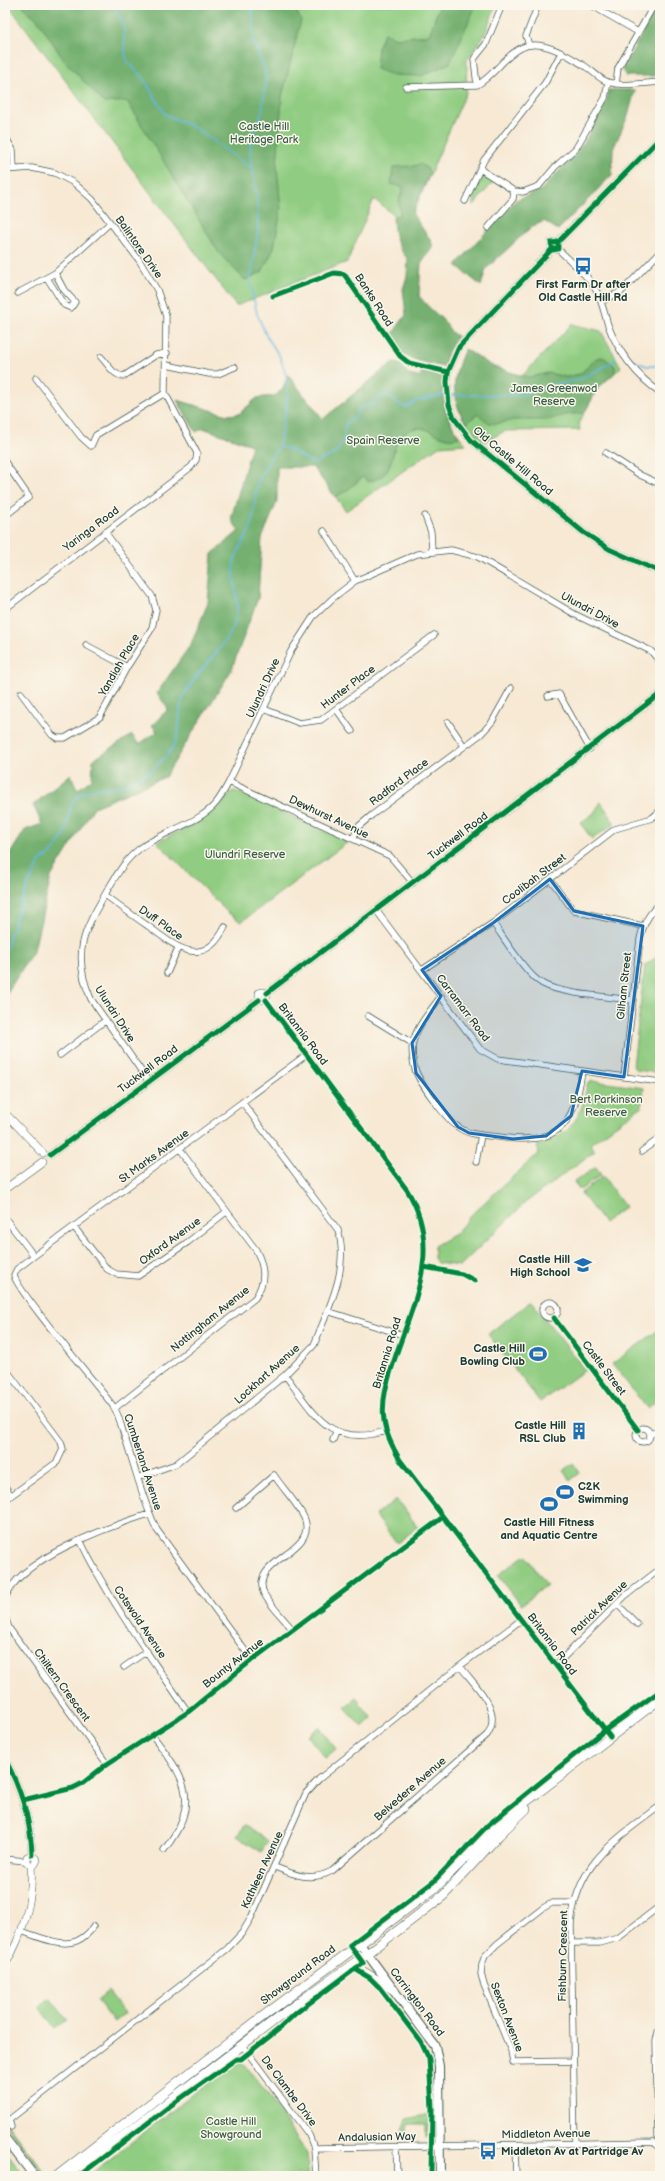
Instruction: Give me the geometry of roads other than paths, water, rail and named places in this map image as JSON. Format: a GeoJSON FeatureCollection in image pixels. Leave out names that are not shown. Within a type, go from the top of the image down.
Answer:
{"type":"FeatureCollection","features":[{"type":"Feature","properties":{"kind":"main road","name":"Showground Road"},"geometry":{"type":"LineString","coordinates":[[71,2176],[360,1944],[435,1888],[510,1814],[660,1699]]}},
{"type":"Feature","properties":{"kind":"main road","name":"Showground Road"},"geometry":{"type":"LineString","coordinates":[[57,2176],[239,2041],[352,1965],[443,1896],[499,1835],[530,1806],[660,1706]]}},
{"type":"Feature","properties":{"kind":"main road","name":"Carrington Road"},"geometry":{"type":"LineString","coordinates":[[360,1944],[432,2040],[437,2053],[440,2176]]}},
{"type":"Feature","properties":{"kind":"main road"},"geometry":{"type":"LineString","coordinates":[[352,1965],[394,1990]]}},
{"type":"Feature","properties":{"kind":"main road"},"geometry":{"type":"LineString","coordinates":[[5,2138],[34,2176]]}},
{"type":"Feature","properties":{"kind":"main road"},"geometry":{"type":"LineString","coordinates":[[27,2167],[29,2176]]}},
{"type":"Feature","properties":{"kind":"street"},"geometry":{"type":"LineString","coordinates":[[477,85],[474,60],[486,44],[502,5]]}},
{"type":"Feature","properties":{"kind":"street"},"geometry":{"type":"LineString","coordinates":[[529,45],[526,36],[538,5]]}},
{"type":"Feature","properties":{"kind":"street"},"geometry":{"type":"LineString","coordinates":[[591,5],[638,32]]}},
{"type":"Feature","properties":{"kind":"street"},"geometry":{"type":"LineString","coordinates":[[616,84],[617,70],[654,5]]}},
{"type":"Feature","properties":{"kind":"street"},"geometry":{"type":"LineString","coordinates":[[406,87],[477,85],[485,81],[498,65],[521,48],[529,45],[536,45],[561,53],[608,82],[616,84],[660,82]]}},
{"type":"Feature","properties":{"kind":"street"},"geometry":{"type":"LineString","coordinates":[[465,201],[486,157],[545,83],[561,53]]}},
{"type":"Feature","properties":{"kind":"street"},"geometry":{"type":"LineString","coordinates":[[480,169],[514,191],[523,192],[539,186],[558,164],[576,148],[605,98],[608,82]]}},
{"type":"Feature","properties":{"kind":"street"},"geometry":{"type":"LineString","coordinates":[[5,136],[13,150],[14,168]]}},
{"type":"Feature","properties":{"kind":"street","name":"Old Castle Hill Road"},"geometry":{"type":"LineString","coordinates":[[660,138],[459,347],[448,372],[447,382],[450,405],[454,418],[471,440],[598,543],[660,572]]}},
{"type":"Feature","properties":{"kind":"street","name":"Balintore Drive"},"geometry":{"type":"LineString","coordinates":[[5,170],[14,168],[32,168],[55,173],[74,183],[92,199],[150,278],[164,305],[167,322],[167,366],[165,393]]}},
{"type":"Feature","properties":{"kind":"street"},"geometry":{"type":"LineString","coordinates":[[488,228],[513,199],[514,191]]}},
{"type":"Feature","properties":{"kind":"street"},"geometry":{"type":"LineString","coordinates":[[18,293],[55,273],[110,223]]}},
{"type":"Feature","properties":{"kind":"street"},"geometry":{"type":"LineString","coordinates":[[556,247],[588,278],[602,301],[610,331],[621,350],[638,373],[660,392]]}},
{"type":"Feature","properties":{"kind":"street"},"geometry":{"type":"LineString","coordinates":[[602,301],[622,291],[660,252]]}},
{"type":"Feature","properties":{"kind":"street"},"geometry":{"type":"LineString","coordinates":[[47,278],[64,305],[71,308],[75,302],[64,290],[55,273]]}},
{"type":"Feature","properties":{"kind":"street","name":"Banks Road"},"geometry":{"type":"LineString","coordinates":[[273,296],[334,273],[344,274],[400,356],[409,363],[448,372]]}},
{"type":"Feature","properties":{"kind":"street"},"geometry":{"type":"LineString","coordinates":[[101,357],[114,373],[119,376],[124,376],[156,355],[167,353]]}},
{"type":"Feature","properties":{"kind":"street"},"geometry":{"type":"LineString","coordinates":[[167,366],[218,374],[235,367]]}},
{"type":"Feature","properties":{"kind":"street"},"geometry":{"type":"LineString","coordinates":[[36,378],[81,436],[91,446],[96,435],[165,393]]}},
{"type":"Feature","properties":{"kind":"street","name":"Yaringa Road"},"geometry":{"type":"LineString","coordinates":[[5,609],[191,466],[196,460],[197,452],[165,393]]}},
{"type":"Feature","properties":{"kind":"street"},"geometry":{"type":"LineString","coordinates":[[606,453],[640,475],[660,484]]}},
{"type":"Feature","properties":{"kind":"street"},"geometry":{"type":"LineString","coordinates":[[5,462],[29,497],[5,516]]}},
{"type":"Feature","properties":{"kind":"street"},"geometry":{"type":"LineString","coordinates":[[425,516],[432,532],[432,551]]}},
{"type":"Feature","properties":{"kind":"street"},"geometry":{"type":"LineString","coordinates":[[324,531],[355,581]]}},
{"type":"Feature","properties":{"kind":"street","name":"Yandiah Place"},"geometry":{"type":"LineString","coordinates":[[21,693],[52,735],[57,738],[65,738],[100,717],[126,668],[152,628],[156,610],[152,596],[105,532]]}},
{"type":"Feature","properties":{"kind":"street","name":"Ulundri Drive"},"geometry":{"type":"LineString","coordinates":[[149,1082],[106,1020],[86,988],[83,978],[81,957],[86,929],[119,871],[138,850],[151,841],[192,820],[215,804],[229,782],[291,651],[304,629],[326,604],[355,581],[412,556],[432,551],[457,550],[478,557],[576,615],[651,651],[660,662]]}},
{"type":"Feature","properties":{"kind":"street","name":"Hunter Place"},"geometry":{"type":"LineString","coordinates":[[264,710],[299,723],[321,720],[434,635]]}},
{"type":"Feature","properties":{"kind":"street"},"geometry":{"type":"LineString","coordinates":[[86,645],[126,668]]}},
{"type":"Feature","properties":{"kind":"street","name":"Radford Place"},"geometry":{"type":"LineString","coordinates":[[353,839],[358,827],[362,823],[464,746],[492,722],[511,688]]}},
{"type":"Feature","properties":{"kind":"street"},"geometry":{"type":"LineString","coordinates":[[548,696],[559,694],[590,749]]}},
{"type":"Feature","properties":{"kind":"street","name":"Tuckwell Road"},"geometry":{"type":"LineString","coordinates":[[5,1189],[42,1162],[48,1162],[46,1154],[149,1082],[264,998],[376,910],[659,698]]}},
{"type":"Feature","properties":{"kind":"street"},"geometry":{"type":"LineString","coordinates":[[336,709],[352,731]]}},
{"type":"Feature","properties":{"kind":"street"},"geometry":{"type":"LineString","coordinates":[[448,722],[464,746]]}},
{"type":"Feature","properties":{"kind":"street","name":"Dewhurst Avenue"},"geometry":{"type":"LineString","coordinates":[[229,782],[390,856],[413,883]]}},
{"type":"Feature","properties":{"kind":"street","name":"Coolibah Street"},"geometry":{"type":"LineString","coordinates":[[422,970],[493,923],[615,829],[652,818],[660,811]]}},
{"type":"Feature","properties":{"kind":"street"},"geometry":{"type":"LineString","coordinates":[[550,879],[574,911],[643,926]]}},
{"type":"Feature","properties":{"kind":"street","name":"Duff Place"},"geometry":{"type":"LineString","coordinates":[[105,895],[178,948],[196,951],[207,948],[216,942],[225,927]]}},
{"type":"Feature","properties":{"kind":"street","name":"Gilham Street"},"geometry":{"type":"LineString","coordinates":[[624,1077],[643,926],[649,916],[660,904]]}},
{"type":"Feature","properties":{"kind":"street","name":"Carramarr Road"},"geometry":{"type":"LineString","coordinates":[[376,910],[480,1049],[489,1055],[513,1062],[660,1082]]}},
{"type":"Feature","properties":{"kind":"street"},"geometry":{"type":"LineString","coordinates":[[493,923],[533,977],[543,984],[557,989],[633,1000]]}},
{"type":"Feature","properties":{"kind":"street"},"geometry":{"type":"LineString","coordinates":[[167,973],[178,948]]}},
{"type":"Feature","properties":{"kind":"street"},"geometry":{"type":"LineString","coordinates":[[441,996],[416,1033],[412,1043],[413,1062],[416,1073],[448,1118],[458,1127],[469,1133],[526,1140],[546,1136],[560,1128],[571,1116],[577,1104],[582,1071]]}},
{"type":"Feature","properties":{"kind":"street","name":"Britannia Road"},"geometry":{"type":"LineString","coordinates":[[264,998],[410,1196],[422,1225],[425,1241],[424,1267],[385,1392],[383,1412],[386,1431],[400,1460],[610,1737]]}},
{"type":"Feature","properties":{"kind":"street"},"geometry":{"type":"LineString","coordinates":[[368,1016],[412,1043]]}},
{"type":"Feature","properties":{"kind":"street"},"geometry":{"type":"LineString","coordinates":[[60,1055],[106,1020]]}},
{"type":"Feature","properties":{"kind":"street","name":"St Marks Avenue"},"geometry":{"type":"LineString","coordinates":[[15,1273],[34,1256],[306,1054]]}},
{"type":"Feature","properties":{"kind":"street","name":"Lockhart Avenue"},"geometry":{"type":"LineString","coordinates":[[139,1477],[176,1464],[285,1375],[314,1345],[327,1311],[342,1258],[342,1244],[338,1230],[242,1102]]}},
{"type":"Feature","properties":{"kind":"street"},"geometry":{"type":"LineString","coordinates":[[5,1113],[46,1154]]}},
{"type":"Feature","properties":{"kind":"street"},"geometry":{"type":"LineString","coordinates":[[476,1162],[481,1135]]}},
{"type":"Feature","properties":{"kind":"street"},"geometry":{"type":"LineString","coordinates":[[642,1151],[660,1138]]}},
{"type":"Feature","properties":{"kind":"street","name":"Nottingham Avenue"},"geometry":{"type":"LineString","coordinates":[[115,1408],[255,1298],[264,1280],[263,1263],[256,1250],[180,1149]]}},
{"type":"Feature","properties":{"kind":"street","name":"Oxford Avenue"},"geometry":{"type":"LineString","coordinates":[[74,1227],[107,1269],[116,1274],[138,1276],[188,1242],[226,1212]]}},
{"type":"Feature","properties":{"kind":"street"},"geometry":{"type":"LineString","coordinates":[[5,1218],[34,1256]]}},
{"type":"Feature","properties":{"kind":"street"},"geometry":{"type":"LineString","coordinates":[[424,1267],[462,1274],[475,1281]]}},
{"type":"Feature","properties":{"kind":"street","name":"Cumberland Avenue"},"geometry":{"type":"LineString","coordinates":[[15,1273],[16,1280],[115,1408],[139,1477],[149,1514],[157,1530],[252,1660]]}},
{"type":"Feature","properties":{"kind":"street"},"geometry":{"type":"LineString","coordinates":[[327,1311],[403,1334]]}},
{"type":"Feature","properties":{"kind":"street","name":"Castle Street"},"geometry":{"type":"LineString","coordinates":[[554,1318],[638,1430]]}},
{"type":"Feature","properties":{"kind":"street"},"geometry":{"type":"LineString","coordinates":[[5,1368],[61,1442],[63,1449],[57,1462],[5,1500]]}},
{"type":"Feature","properties":{"kind":"street"},"geometry":{"type":"LineString","coordinates":[[285,1375],[322,1422],[336,1432],[360,1436],[386,1431]]}},
{"type":"Feature","properties":{"kind":"street"},"geometry":{"type":"LineString","coordinates":[[650,1434],[645,1428],[638,1430],[636,1436],[640,1442],[648,1440],[650,1434],[660,1430]]}},
{"type":"Feature","properties":{"kind":"street"},"geometry":{"type":"LineString","coordinates":[[333,1440],[336,1432]]}},
{"type":"Feature","properties":{"kind":"street"},"geometry":{"type":"LineString","coordinates":[[236,1508],[274,1475],[305,1519],[305,1536],[301,1543],[268,1569],[263,1583],[265,1594],[293,1630]]}},
{"type":"Feature","properties":{"kind":"street"},"geometry":{"type":"LineString","coordinates":[[5,1486],[11,1496]]}},
{"type":"Feature","properties":{"kind":"street"},"geometry":{"type":"LineString","coordinates":[[5,1599],[10,1586],[30,1569],[61,1548],[149,1514]]}},
{"type":"Feature","properties":{"kind":"street","name":"Bounty Avenue"},"geometry":{"type":"LineString","coordinates":[[23,1800],[79,1786],[107,1764],[188,1712],[252,1660],[443,1518]]}},
{"type":"Feature","properties":{"kind":"street","name":"Cotswold Avenue"},"geometry":{"type":"LineString","coordinates":[[80,1540],[95,1572],[188,1712]]}},
{"type":"Feature","properties":{"kind":"street","name":"Patrick Avenue"},"geometry":{"type":"LineString","coordinates":[[556,1665],[617,1604],[660,1569]]}},
{"type":"Feature","properties":{"kind":"street"},"geometry":{"type":"LineString","coordinates":[[617,1604],[637,1624]]}},
{"type":"Feature","properties":{"kind":"street","name":"Chiltern Crescent"},"geometry":{"type":"LineString","coordinates":[[5,1617],[9,1628],[107,1764]]}},
{"type":"Feature","properties":{"kind":"street","name":"Kathleen Avenue"},"geometry":{"type":"LineString","coordinates":[[7,2119],[227,1949],[247,1926],[275,1867],[306,1794],[319,1779],[460,1666],[521,1620]]}},
{"type":"Feature","properties":{"kind":"street"},"geometry":{"type":"LineString","coordinates":[[124,1667],[147,1651]]}},
{"type":"Feature","properties":{"kind":"street","name":"Belvedere Avenue"},"geometry":{"type":"LineString","coordinates":[[275,1867],[295,1876],[306,1878],[317,1877],[332,1871],[486,1735],[493,1719],[491,1708],[460,1666]]}},
{"type":"Feature","properties":{"kind":"street"},"geometry":{"type":"LineString","coordinates":[[152,1735],[176,1765],[185,1787],[184,1814],[177,1834],[164,1850]]}},
{"type":"Feature","properties":{"kind":"street"},"geometry":{"type":"LineString","coordinates":[[5,1759],[23,1800],[31,1839],[32,1855],[37,1860],[35,1864],[5,1859]]}},
{"type":"Feature","properties":{"kind":"street","name":"Fishburn Crescent"},"geometry":{"type":"LineString","coordinates":[[575,2144],[571,1925],[574,1903],[583,1878],[599,1854],[660,1806]]}},
{"type":"Feature","properties":{"kind":"street"},"geometry":{"type":"LineString","coordinates":[[5,1966],[21,1931],[30,1892],[29,1863]]}},
{"type":"Feature","properties":{"kind":"street","name":"Sexton Avenue"},"geometry":{"type":"LineString","coordinates":[[573,2061],[513,2062],[511,2051],[481,1974],[485,1956],[542,1908],[552,1903],[574,1903]]}},
{"type":"Feature","properties":{"kind":"street"},"geometry":{"type":"LineString","coordinates":[[572,1943],[600,1943],[618,1938],[660,1906]]}},
{"type":"Feature","properties":{"kind":"street"},"geometry":{"type":"LineString","coordinates":[[21,1931],[66,1943],[76,1942],[87,1936],[94,1926]]}},
{"type":"Feature","properties":{"kind":"street"},"geometry":{"type":"LineString","coordinates":[[660,2023],[656,2041],[658,2060],[659,2137],[655,2138],[653,2142],[656,2146],[660,2146]]}},
{"type":"Feature","properties":{"kind":"street","name":"De Clambe Drive"},"geometry":{"type":"LineString","coordinates":[[239,2041],[306,2131],[314,2148],[316,2176]]}},
{"type":"Feature","properties":{"kind":"street"},"geometry":{"type":"LineString","coordinates":[[7,2119],[11,2127]]}},
{"type":"Feature","properties":{"kind":"street","name":"Middleton Avenue"},"geometry":{"type":"LineString","coordinates":[[439,2146],[653,2142]]}},
{"type":"Feature","properties":{"kind":"street"},"geometry":{"type":"LineString","coordinates":[[515,2145],[516,2176]]}},
{"type":"Feature","properties":{"kind":"street","name":"Andalusian Way"},"geometry":{"type":"LineString","coordinates":[[314,2148],[439,2146]]}},
{"type":"Feature","properties":{"kind":"street"},"geometry":{"type":"LineString","coordinates":[[396,2147],[397,2176]]}},
{"type":"Feature","properties":{"kind":"waterway"},"geometry":{"type":"LineString","coordinates":[[114,5],[124,27],[125,54],[128,62],[144,79],[165,114],[197,129],[251,168]]}},
{"type":"Feature","properties":{"kind":"waterway"},"geometry":{"type":"LineString","coordinates":[[253,5],[253,42],[264,68],[266,79],[262,112],[251,143],[250,155],[257,196],[258,231],[250,281],[257,314],[266,335],[280,357],[287,378],[287,401],[279,446]]}},
{"type":"Feature","properties":{"kind":"waterway"},"geometry":{"type":"LineString","coordinates":[[629,359],[647,366],[660,366]]}},
{"type":"Feature","properties":{"kind":"waterway"},"geometry":{"type":"LineString","coordinates":[[451,395],[523,395],[551,385],[579,380],[616,360]]}},
{"type":"Feature","properties":{"kind":"waterway"},"geometry":{"type":"LineString","coordinates":[[5,951],[20,905],[34,872],[41,861],[52,853],[64,835],[68,824],[70,808],[76,798],[86,791],[120,786],[144,775],[166,757],[175,743],[179,732],[180,709],[183,698],[195,678],[226,639],[236,618],[237,597],[233,570],[234,563],[237,553],[251,526],[258,482],[276,450],[279,447],[289,449],[305,459],[315,463],[334,454],[343,441],[346,423],[356,417],[357,411],[362,407],[372,405],[379,398],[387,395],[402,406],[407,407],[416,401],[445,395]]}},
{"type":"Feature","properties":{"kind":"place","name":"First Farm Dr after Old Castle Hill Rd"},"geometry":{"type":"Point","coordinates":[583,266]}},
{"type":"Feature","properties":{"kind":"place","name":"Castle Hill High School"},"geometry":{"type":"Point","coordinates":[583,1265]}},
{"type":"Feature","properties":{"kind":"place","name":"Castle Hill Bowling Club"},"geometry":{"type":"Point","coordinates":[538,1354]}},
{"type":"Feature","properties":{"kind":"place","name":"Castle Hill RSL Club"},"geometry":{"type":"Point","coordinates":[579,1431]}},
{"type":"Feature","properties":{"kind":"place","name":"C2K Swimming"},"geometry":{"type":"Point","coordinates":[565,1492]}},
{"type":"Feature","properties":{"kind":"place","name":"Castle Hill Fitness and Aquatic Centre"},"geometry":{"type":"Point","coordinates":[549,1504]}},
{"type":"Feature","properties":{"kind":"place","name":"Middleton Av at Partridge Av"},"geometry":{"type":"Point","coordinates":[488,2151]}},
{"type":"Feature","properties":{"kind":"park label","name":"Castle Hill Heritage Park"},"geometry":{"type":"Point","coordinates":[264,132]}},
{"type":"Feature","properties":{"kind":"park label","name":"James Greenwod Reserve"},"geometry":{"type":"Point","coordinates":[554,394]}},
{"type":"Feature","properties":{"kind":"park label","name":"Spain Reserve"},"geometry":{"type":"Point","coordinates":[383,440]}},
{"type":"Feature","properties":{"kind":"park label","name":"Ulundri Reserve"},"geometry":{"type":"Point","coordinates":[245,854]}},
{"type":"Feature","properties":{"kind":"park label","name":"Bert Parkinson Reserve"},"geometry":{"type":"Point","coordinates":[606,1105]}},
{"type":"Feature","properties":{"kind":"park label","name":"Castle Hill Showground"},"geometry":{"type":"Point","coordinates":[231,2127]}}]}
